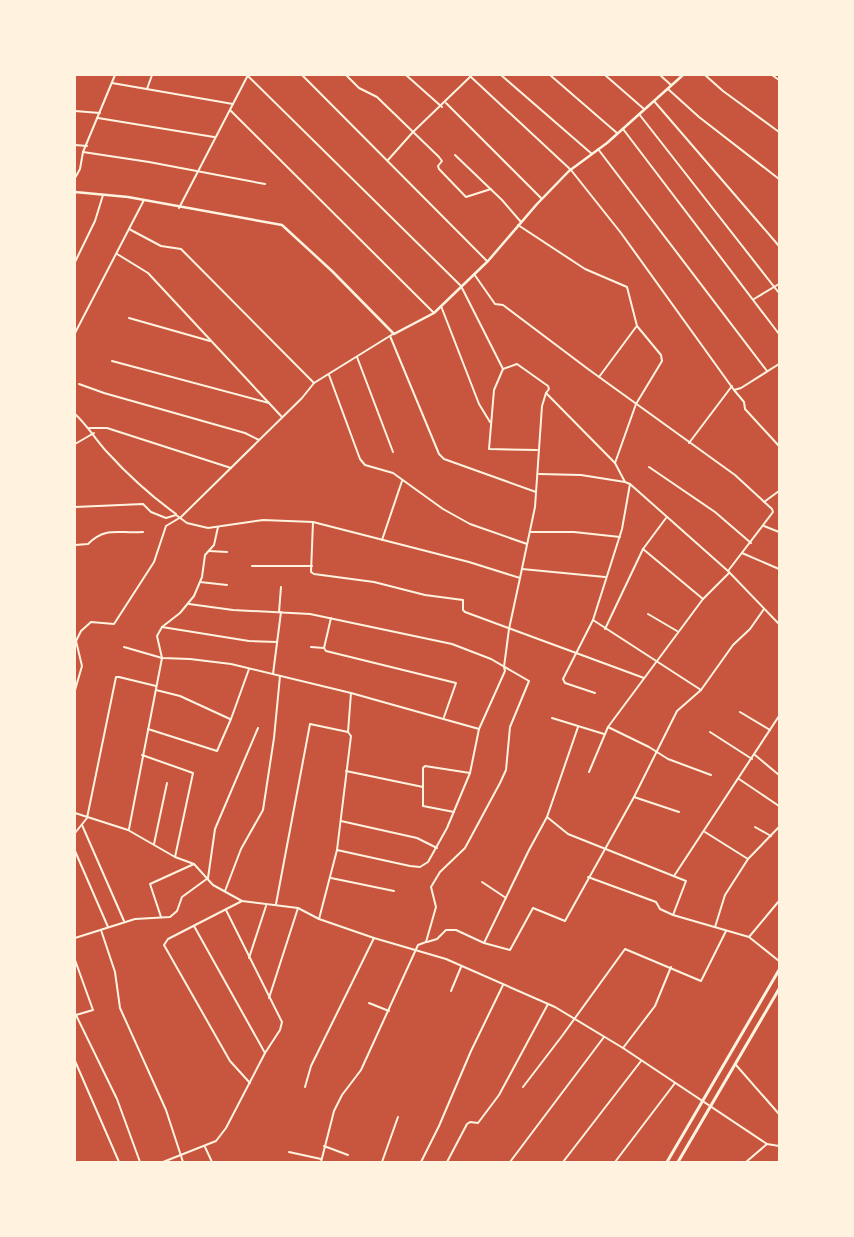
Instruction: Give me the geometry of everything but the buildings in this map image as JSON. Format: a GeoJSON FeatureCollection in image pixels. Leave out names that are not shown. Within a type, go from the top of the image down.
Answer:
{"type":"FeatureCollection","features":[{"type":"Feature","properties":{"kind":"main road"},"geometry":{"type":"LineString","coordinates":[[667,1162],[779,970]]}},
{"type":"Feature","properties":{"kind":"main road"},"geometry":{"type":"LineString","coordinates":[[678,1162],[779,989]]}},
{"type":"Feature","properties":{"kind":"street"},"geometry":{"type":"LineString","coordinates":[[75,178],[80,169],[83,152],[115,75]]}},
{"type":"Feature","properties":{"kind":"street"},"geometry":{"type":"LineString","coordinates":[[146,90],[152,75]]}},
{"type":"Feature","properties":{"kind":"street"},"geometry":{"type":"LineString","coordinates":[[179,208],[197,170],[216,138],[248,75],[460,286],[503,369]]}},
{"type":"Feature","properties":{"kind":"street"},"geometry":{"type":"LineString","coordinates":[[302,75],[488,261]]}},
{"type":"Feature","properties":{"kind":"street"},"geometry":{"type":"LineString","coordinates":[[346,75],[359,88],[377,97],[439,157],[442,161],[438,166],[439,169],[466,197],[491,189]]}},
{"type":"Feature","properties":{"kind":"street"},"geometry":{"type":"LineString","coordinates":[[406,75],[442,107]]}},
{"type":"Feature","properties":{"kind":"street"},"geometry":{"type":"LineString","coordinates":[[501,75],[592,154]]}},
{"type":"Feature","properties":{"kind":"street"},"geometry":{"type":"LineString","coordinates":[[550,75],[617,133]]}},
{"type":"Feature","properties":{"kind":"street"},"geometry":{"type":"LineString","coordinates":[[605,75],[644,109]]}},
{"type":"Feature","properties":{"kind":"street"},"geometry":{"type":"LineString","coordinates":[[660,75],[671,85]]}},
{"type":"Feature","properties":{"kind":"street"},"geometry":{"type":"LineString","coordinates":[[75,690],[82,666],[76,649],[76,641],[81,631],[92,622],[114,624],[154,562],[166,526],[181,517],[314,383],[390,336],[434,313],[488,261],[519,224],[571,170],[617,133],[683,75]]}},
{"type":"Feature","properties":{"kind":"street"},"geometry":{"type":"LineString","coordinates":[[705,75],[723,91],[779,132]]}},
{"type":"Feature","properties":{"kind":"street"},"geometry":{"type":"LineString","coordinates":[[772,75],[779,80]]}},
{"type":"Feature","properties":{"kind":"street"},"geometry":{"type":"LineString","coordinates":[[387,161],[413,132],[442,107],[472,76],[571,170],[621,233],[744,402],[745,409],[779,446]]}},
{"type":"Feature","properties":{"kind":"street"},"geometry":{"type":"LineString","coordinates":[[112,83],[233,104]]}},
{"type":"Feature","properties":{"kind":"street"},"geometry":{"type":"LineString","coordinates":[[667,89],[699,117],[779,178]]}},
{"type":"Feature","properties":{"kind":"street"},"geometry":{"type":"LineString","coordinates":[[654,100],[779,246]]}},
{"type":"Feature","properties":{"kind":"street"},"geometry":{"type":"LineString","coordinates":[[446,103],[542,199]]}},
{"type":"Feature","properties":{"kind":"street"},"geometry":{"type":"LineString","coordinates":[[230,110],[434,313]]}},
{"type":"Feature","properties":{"kind":"street"},"geometry":{"type":"LineString","coordinates":[[75,111],[100,113]]}},
{"type":"Feature","properties":{"kind":"street"},"geometry":{"type":"LineString","coordinates":[[639,114],[779,292]]}},
{"type":"Feature","properties":{"kind":"street"},"geometry":{"type":"LineString","coordinates":[[98,118],[216,138]]}},
{"type":"Feature","properties":{"kind":"street"},"geometry":{"type":"LineString","coordinates":[[622,128],[779,334]]}},
{"type":"Feature","properties":{"kind":"street"},"geometry":{"type":"LineString","coordinates":[[75,145],[87,146]]}},
{"type":"Feature","properties":{"kind":"street"},"geometry":{"type":"LineString","coordinates":[[598,149],[768,371]]}},
{"type":"Feature","properties":{"kind":"street"},"geometry":{"type":"LineString","coordinates":[[83,152],[197,170],[265,184]]}},
{"type":"Feature","properties":{"kind":"street"},"geometry":{"type":"LineString","coordinates":[[455,155],[491,189],[519,224],[585,269],[627,287],[637,326],[661,355],[662,361],[636,404],[615,463]]}},
{"type":"Feature","properties":{"kind":"street"},"geometry":{"type":"LineString","coordinates":[[75,192],[144,200],[179,208],[282,225],[332,271],[394,334]]}},
{"type":"Feature","properties":{"kind":"street"},"geometry":{"type":"LineString","coordinates":[[75,262],[95,221],[103,195]]}},
{"type":"Feature","properties":{"kind":"street"},"geometry":{"type":"LineString","coordinates":[[75,333],[144,200]]}},
{"type":"Feature","properties":{"kind":"street"},"geometry":{"type":"LineString","coordinates":[[129,229],[160,246],[181,249],[314,383]]}},
{"type":"Feature","properties":{"kind":"street"},"geometry":{"type":"LineString","coordinates":[[117,254],[148,273],[282,417]]}},
{"type":"Feature","properties":{"kind":"street"},"geometry":{"type":"LineString","coordinates":[[474,274],[495,304],[503,304],[636,404],[735,475],[773,512],[728,572],[677,631],[608,727],[589,772]]}},
{"type":"Feature","properties":{"kind":"street"},"geometry":{"type":"LineString","coordinates":[[754,299],[779,284]]}},
{"type":"Feature","properties":{"kind":"street"},"geometry":{"type":"LineString","coordinates":[[441,306],[478,404],[490,422]]}},
{"type":"Feature","properties":{"kind":"street"},"geometry":{"type":"LineString","coordinates":[[129,318],[212,341]]}},
{"type":"Feature","properties":{"kind":"street"},"geometry":{"type":"LineString","coordinates":[[600,377],[637,326]]}},
{"type":"Feature","properties":{"kind":"street"},"geometry":{"type":"LineString","coordinates":[[390,336],[439,454],[444,459],[536,492]]}},
{"type":"Feature","properties":{"kind":"street"},"geometry":{"type":"LineString","coordinates":[[357,357],[393,452]]}},
{"type":"Feature","properties":{"kind":"street"},"geometry":{"type":"LineString","coordinates":[[112,361],[269,403]]}},
{"type":"Feature","properties":{"kind":"street"},"geometry":{"type":"LineString","coordinates":[[336,850],[420,867],[428,862],[437,848],[470,773],[479,729],[504,676],[509,630],[526,544],[531,532],[539,474],[538,450],[546,393],[550,389],[517,364],[503,369],[494,390],[489,449],[538,450]]}},
{"type":"Feature","properties":{"kind":"street"},"geometry":{"type":"LineString","coordinates":[[734,390],[741,388],[779,364]]}},
{"type":"Feature","properties":{"kind":"street"},"geometry":{"type":"LineString","coordinates":[[328,374],[360,459],[365,465],[378,470],[382,468],[470,524],[526,544]]}},
{"type":"Feature","properties":{"kind":"street"},"geometry":{"type":"LineString","coordinates":[[78,384],[245,433],[259,440]]}},
{"type":"Feature","properties":{"kind":"street"},"geometry":{"type":"LineString","coordinates":[[689,443],[732,386]]}},
{"type":"Feature","properties":{"kind":"street"},"geometry":{"type":"LineString","coordinates":[[546,393],[615,463],[625,482]]}},
{"type":"Feature","properties":{"kind":"street"},"geometry":{"type":"LineString","coordinates":[[75,414],[94,433],[106,452],[140,484],[187,523],[208,528],[218,528],[264,520],[313,522],[469,562],[520,578]]}},
{"type":"Feature","properties":{"kind":"street"},"geometry":{"type":"LineString","coordinates":[[89,428],[107,428],[231,468]]}},
{"type":"Feature","properties":{"kind":"street"},"geometry":{"type":"LineString","coordinates":[[75,444],[94,433]]}},
{"type":"Feature","properties":{"kind":"street"},"geometry":{"type":"LineString","coordinates":[[649,467],[715,512],[751,543]]}},
{"type":"Feature","properties":{"kind":"street"},"geometry":{"type":"LineString","coordinates":[[539,474],[582,475],[630,484],[728,572],[779,624]]}},
{"type":"Feature","properties":{"kind":"street"},"geometry":{"type":"LineString","coordinates":[[382,540],[402,480]]}},
{"type":"Feature","properties":{"kind":"street"},"geometry":{"type":"LineString","coordinates":[[595,693],[563,681],[593,620],[605,577],[620,537],[630,484]]}},
{"type":"Feature","properties":{"kind":"street"},"geometry":{"type":"LineString","coordinates":[[764,502],[779,491]]}},
{"type":"Feature","properties":{"kind":"street"},"geometry":{"type":"LineString","coordinates":[[75,507],[143,504],[166,518],[176,515]]}},
{"type":"Feature","properties":{"kind":"street"},"geometry":{"type":"LineString","coordinates":[[605,628],[643,549],[666,518]]}},
{"type":"Feature","properties":{"kind":"street"},"geometry":{"type":"LineString","coordinates":[[313,522],[311,572],[318,576],[374,582],[425,594],[463,600],[463,610],[465,612],[509,630],[644,678]]}},
{"type":"Feature","properties":{"kind":"street"},"geometry":{"type":"LineString","coordinates":[[764,526],[779,532]]}},
{"type":"Feature","properties":{"kind":"street"},"geometry":{"type":"LineString","coordinates":[[128,830],[162,658],[157,636],[162,627],[189,604],[200,582],[205,556],[214,545],[218,528]]}},
{"type":"Feature","properties":{"kind":"street"},"geometry":{"type":"LineString","coordinates":[[75,545],[88,544],[96,536],[105,532],[143,532]]}},
{"type":"Feature","properties":{"kind":"street"},"geometry":{"type":"LineString","coordinates":[[531,532],[574,532],[620,537]]}},
{"type":"Feature","properties":{"kind":"street"},"geometry":{"type":"LineString","coordinates":[[643,549],[703,599]]}},
{"type":"Feature","properties":{"kind":"street"},"geometry":{"type":"LineString","coordinates":[[209,551],[227,552]]}},
{"type":"Feature","properties":{"kind":"street"},"geometry":{"type":"LineString","coordinates":[[742,553],[779,569]]}},
{"type":"Feature","properties":{"kind":"street"},"geometry":{"type":"LineString","coordinates":[[252,566],[312,566]]}},
{"type":"Feature","properties":{"kind":"street"},"geometry":{"type":"LineString","coordinates":[[522,569],[605,577]]}},
{"type":"Feature","properties":{"kind":"street"},"geometry":{"type":"LineString","coordinates":[[200,582],[227,585]]}},
{"type":"Feature","properties":{"kind":"street"},"geometry":{"type":"LineString","coordinates":[[273,674],[278,642],[281,586]]}},
{"type":"Feature","properties":{"kind":"street"},"geometry":{"type":"LineString","coordinates":[[189,604],[233,610],[280,612],[331,618],[452,644],[491,659],[529,681],[510,727],[506,770],[465,848],[440,872],[431,887],[436,907],[426,942]]}},
{"type":"Feature","properties":{"kind":"street"},"geometry":{"type":"LineString","coordinates":[[290,1152],[321,1161],[334,1111],[342,1095],[361,1070],[418,945],[437,938],[446,930],[456,930],[484,943],[512,950],[533,908],[565,921],[657,754],[677,711],[701,690],[732,645],[750,629],[764,609]]}},
{"type":"Feature","properties":{"kind":"street"},"geometry":{"type":"LineString","coordinates":[[648,614],[677,631]]}},
{"type":"Feature","properties":{"kind":"street"},"geometry":{"type":"LineString","coordinates":[[324,648],[331,618]]}},
{"type":"Feature","properties":{"kind":"street"},"geometry":{"type":"LineString","coordinates":[[593,620],[701,690]]}},
{"type":"Feature","properties":{"kind":"street"},"geometry":{"type":"LineString","coordinates":[[162,627],[249,641],[278,642]]}},
{"type":"Feature","properties":{"kind":"street"},"geometry":{"type":"LineString","coordinates":[[311,646],[454,681],[456,685],[444,718]]}},
{"type":"Feature","properties":{"kind":"street"},"geometry":{"type":"LineString","coordinates":[[124,647],[162,658],[217,662],[273,674],[351,693],[479,729]]}},
{"type":"Feature","properties":{"kind":"street"},"geometry":{"type":"LineString","coordinates":[[148,729],[217,751],[249,669]]}},
{"type":"Feature","properties":{"kind":"street"},"geometry":{"type":"LineString","coordinates":[[75,834],[87,818],[116,678],[120,676],[180,696],[231,719]]}},
{"type":"Feature","properties":{"kind":"street"},"geometry":{"type":"LineString","coordinates":[[225,892],[238,855],[264,810],[280,676]]}},
{"type":"Feature","properties":{"kind":"street"},"geometry":{"type":"LineString","coordinates":[[319,919],[331,878],[341,821],[351,736],[348,732],[351,693]]}},
{"type":"Feature","properties":{"kind":"street"},"geometry":{"type":"LineString","coordinates":[[740,712],[770,730]]}},
{"type":"Feature","properties":{"kind":"street"},"geometry":{"type":"LineString","coordinates":[[674,876],[752,760],[779,716]]}},
{"type":"Feature","properties":{"kind":"street"},"geometry":{"type":"LineString","coordinates":[[552,718],[604,734]]}},
{"type":"Feature","properties":{"kind":"street"},"geometry":{"type":"LineString","coordinates":[[276,905],[310,724],[348,732]]}},
{"type":"Feature","properties":{"kind":"street"},"geometry":{"type":"LineString","coordinates":[[484,943],[547,817],[578,726]]}},
{"type":"Feature","properties":{"kind":"street"},"geometry":{"type":"LineString","coordinates":[[608,727],[649,747],[657,754],[711,775]]}},
{"type":"Feature","properties":{"kind":"street"},"geometry":{"type":"LineString","coordinates":[[75,938],[124,922],[170,917],[177,911],[182,897],[208,878],[215,829],[258,728]]}},
{"type":"Feature","properties":{"kind":"street"},"geometry":{"type":"LineString","coordinates":[[710,732],[752,760]]}},
{"type":"Feature","properties":{"kind":"street"},"geometry":{"type":"LineString","coordinates":[[142,755],[193,773],[175,857]]}},
{"type":"Feature","properties":{"kind":"street"},"geometry":{"type":"LineString","coordinates":[[755,755],[779,775]]}},
{"type":"Feature","properties":{"kind":"street"},"geometry":{"type":"LineString","coordinates":[[454,812],[422,806],[425,766],[470,773]]}},
{"type":"Feature","properties":{"kind":"street"},"geometry":{"type":"LineString","coordinates":[[346,771],[423,787]]}},
{"type":"Feature","properties":{"kind":"street"},"geometry":{"type":"LineString","coordinates":[[739,779],[779,806]]}},
{"type":"Feature","properties":{"kind":"street"},"geometry":{"type":"LineString","coordinates":[[154,845],[167,783]]}},
{"type":"Feature","properties":{"kind":"street"},"geometry":{"type":"LineString","coordinates":[[634,797],[679,812]]}},
{"type":"Feature","properties":{"kind":"street"},"geometry":{"type":"LineString","coordinates":[[75,813],[128,830],[175,857],[194,864],[214,885],[242,901],[266,906],[276,905],[298,908],[319,919],[374,938],[446,959],[548,1004],[576,1018],[623,1048],[767,1144],[779,1146]]}},
{"type":"Feature","properties":{"kind":"street"},"geometry":{"type":"LineString","coordinates":[[547,817],[568,834],[686,881],[673,914]]}},
{"type":"Feature","properties":{"kind":"street"},"geometry":{"type":"LineString","coordinates":[[341,821],[409,836],[437,848]]}},
{"type":"Feature","properties":{"kind":"street"},"geometry":{"type":"LineString","coordinates":[[82,825],[124,922]]}},
{"type":"Feature","properties":{"kind":"street"},"geometry":{"type":"LineString","coordinates":[[755,827],[770,836]]}},
{"type":"Feature","properties":{"kind":"street"},"geometry":{"type":"LineString","coordinates":[[715,927],[725,895],[748,859],[779,827]]}},
{"type":"Feature","properties":{"kind":"street"},"geometry":{"type":"LineString","coordinates":[[704,832],[748,859]]}},
{"type":"Feature","properties":{"kind":"street"},"geometry":{"type":"LineString","coordinates":[[75,851],[108,927]]}},
{"type":"Feature","properties":{"kind":"street"},"geometry":{"type":"LineString","coordinates":[[161,917],[150,884],[194,864]]}},
{"type":"Feature","properties":{"kind":"street"},"geometry":{"type":"LineString","coordinates":[[588,877],[656,902],[660,909],[673,914],[749,937],[779,961]]}},
{"type":"Feature","properties":{"kind":"street"},"geometry":{"type":"LineString","coordinates":[[331,878],[394,891]]}},
{"type":"Feature","properties":{"kind":"street"},"geometry":{"type":"LineString","coordinates":[[482,882],[506,898]]}},
{"type":"Feature","properties":{"kind":"street"},"geometry":{"type":"LineString","coordinates":[[242,901],[168,939],[164,945],[230,1061],[250,1083]]}},
{"type":"Feature","properties":{"kind":"street"},"geometry":{"type":"LineString","coordinates":[[749,937],[779,901]]}},
{"type":"Feature","properties":{"kind":"street"},"geometry":{"type":"LineString","coordinates":[[250,958],[266,906]]}},
{"type":"Feature","properties":{"kind":"street"},"geometry":{"type":"LineString","coordinates":[[269,998],[298,908]]}},
{"type":"Feature","properties":{"kind":"street"},"geometry":{"type":"LineString","coordinates":[[163,1162],[205,1147],[216,1141],[226,1128],[265,1052],[280,1030],[282,1022],[226,910]]}},
{"type":"Feature","properties":{"kind":"street"},"geometry":{"type":"LineString","coordinates":[[194,926],[265,1052]]}},
{"type":"Feature","properties":{"kind":"street"},"geometry":{"type":"LineString","coordinates":[[101,930],[114,972],[120,1008],[166,1110],[183,1162]]}},
{"type":"Feature","properties":{"kind":"street"},"geometry":{"type":"LineString","coordinates":[[523,1087],[576,1018],[625,949],[702,980],[726,931]]}},
{"type":"Feature","properties":{"kind":"street"},"geometry":{"type":"LineString","coordinates":[[305,1087],[311,1066],[374,938]]}},
{"type":"Feature","properties":{"kind":"street"},"geometry":{"type":"LineString","coordinates":[[75,960],[93,1010],[75,1014],[117,1099],[140,1162]]}},
{"type":"Feature","properties":{"kind":"street"},"geometry":{"type":"LineString","coordinates":[[623,1048],[655,1006],[671,966]]}},
{"type":"Feature","properties":{"kind":"street"},"geometry":{"type":"LineString","coordinates":[[451,991],[461,967]]}},
{"type":"Feature","properties":{"kind":"street"},"geometry":{"type":"LineString","coordinates":[[422,1162],[470,1051],[504,985]]}},
{"type":"Feature","properties":{"kind":"street"},"geometry":{"type":"LineString","coordinates":[[369,1003],[389,1011]]}},
{"type":"Feature","properties":{"kind":"street"},"geometry":{"type":"LineString","coordinates":[[446,1162],[467,1124],[470,1122],[478,1124],[499,1095],[548,1004]]}},
{"type":"Feature","properties":{"kind":"street"},"geometry":{"type":"LineString","coordinates":[[510,1162],[604,1036]]}},
{"type":"Feature","properties":{"kind":"street"},"geometry":{"type":"LineString","coordinates":[[75,1061],[119,1162]]}},
{"type":"Feature","properties":{"kind":"street"},"geometry":{"type":"LineString","coordinates":[[563,1162],[641,1061]]}},
{"type":"Feature","properties":{"kind":"street"},"geometry":{"type":"LineString","coordinates":[[735,1063],[779,1114]]}},
{"type":"Feature","properties":{"kind":"street"},"geometry":{"type":"LineString","coordinates":[[615,1162],[675,1083]]}},
{"type":"Feature","properties":{"kind":"street"},"geometry":{"type":"LineString","coordinates":[[382,1162],[398,1117]]}},
{"type":"Feature","properties":{"kind":"street"},"geometry":{"type":"LineString","coordinates":[[746,1162],[767,1144]]}},
{"type":"Feature","properties":{"kind":"street"},"geometry":{"type":"LineString","coordinates":[[324,1146],[348,1155]]}},
{"type":"Feature","properties":{"kind":"street"},"geometry":{"type":"LineString","coordinates":[[205,1147],[212,1162]]}}]}
